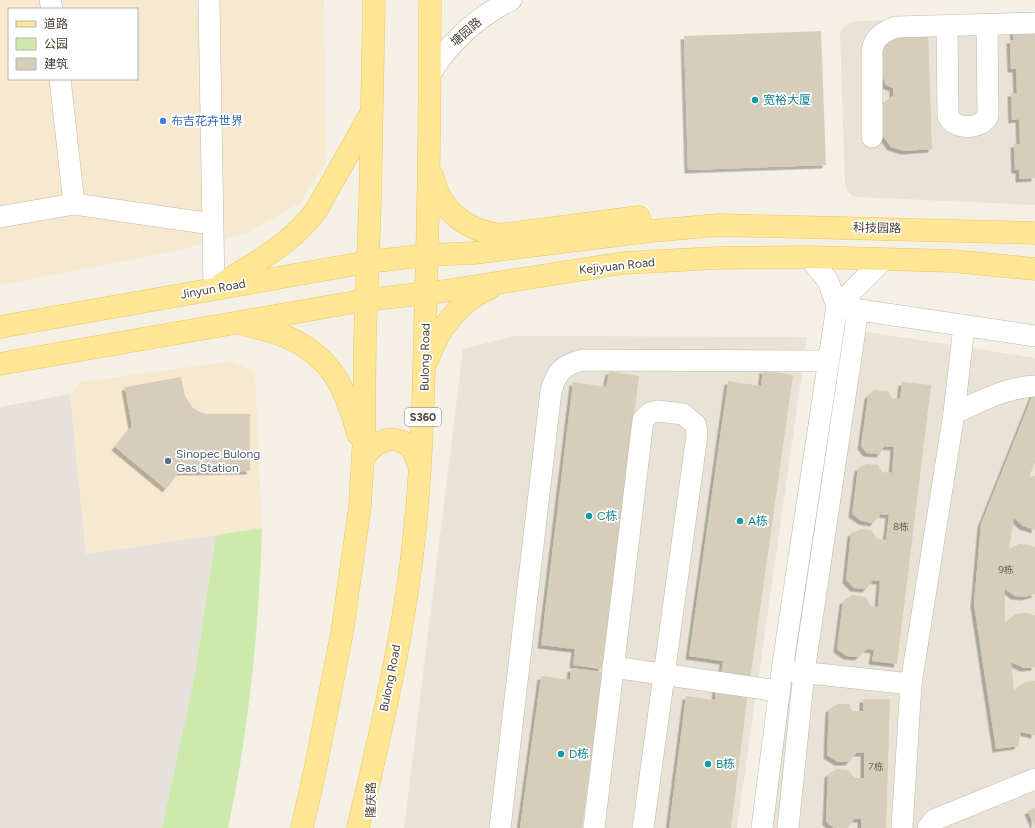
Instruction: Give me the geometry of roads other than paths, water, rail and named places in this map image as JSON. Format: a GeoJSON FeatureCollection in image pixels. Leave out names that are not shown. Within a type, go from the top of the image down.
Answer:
{"type":"FeatureCollection","features":[{"type":"Feature","properties":{"kind":"main road"},"geometry":{"type":"LineString","coordinates":[[302,828],[342,633],[356,544],[363,465],[374,0]]}},
{"type":"Feature","properties":{"kind":"main road","name":"Bulong Road"},"geometry":{"type":"LineString","coordinates":[[358,828],[371,772],[404,607],[412,551],[420,469],[427,255],[430,0]]}},
{"type":"Feature","properties":{"kind":"main road"},"geometry":{"type":"LineString","coordinates":[[214,289],[280,246],[307,223],[317,209],[372,112]]}},
{"type":"Feature","properties":{"kind":"main road"},"geometry":{"type":"LineString","coordinates":[[429,157],[436,191],[445,206],[467,225],[488,233],[500,235],[670,214],[688,216],[719,225]]}},
{"type":"Feature","properties":{"kind":"main road"},"geometry":{"type":"LineString","coordinates":[[427,255],[474,253],[651,231],[719,225]]}},
{"type":"Feature","properties":{"kind":"main road","name":"科技园路"},"geometry":{"type":"LineString","coordinates":[[719,225],[1035,233]]}},
{"type":"Feature","properties":{"kind":"main road","name":"Jinyun Road"},"geometry":{"type":"LineString","coordinates":[[0,327],[368,262],[427,255]]}},
{"type":"Feature","properties":{"kind":"main road"},"geometry":{"type":"LineString","coordinates":[[809,257],[953,262],[1035,269]]}},
{"type":"Feature","properties":{"kind":"main road","name":"Kejiyuan Road"},"geometry":{"type":"LineString","coordinates":[[426,294],[624,263],[716,258],[809,257]]}},
{"type":"Feature","properties":{"kind":"main road"},"geometry":{"type":"LineString","coordinates":[[424,368],[431,349],[441,331],[454,315],[480,294],[504,282]]}},
{"type":"Feature","properties":{"kind":"main road"},"geometry":{"type":"LineString","coordinates":[[0,364],[366,300],[426,294]]}},
{"type":"Feature","properties":{"kind":"main road"},"geometry":{"type":"LineString","coordinates":[[238,322],[286,337],[307,347],[320,357],[333,373],[347,400],[358,437],[363,465]]}},
{"type":"Feature","properties":{"kind":"main road"},"geometry":{"type":"LineString","coordinates":[[363,465],[370,448],[375,444],[382,441],[397,440],[410,446],[420,469]]}},
{"type":"Feature","properties":{"kind":"street"},"geometry":{"type":"LineString","coordinates":[[209,0],[214,289]]}},
{"type":"Feature","properties":{"kind":"street","name":"塘园路"},"geometry":{"type":"LineString","coordinates":[[430,74],[442,54],[459,35],[474,23],[511,0]]}},
{"type":"Feature","properties":{"kind":"street"},"geometry":{"type":"LineString","coordinates":[[872,138],[872,51],[873,44],[886,31],[896,27],[1035,23]]}},
{"type":"Feature","properties":{"kind":"street"},"geometry":{"type":"LineString","coordinates":[[947,26],[948,116],[951,122],[957,126],[980,125],[988,116],[987,25]]}},
{"type":"Feature","properties":{"kind":"street"},"geometry":{"type":"LineString","coordinates":[[60,80],[74,204]]}},
{"type":"Feature","properties":{"kind":"street"},"geometry":{"type":"LineString","coordinates":[[0,217],[74,204],[212,224]]}},
{"type":"Feature","properties":{"kind":"street"},"geometry":{"type":"LineString","coordinates":[[762,828],[782,670],[837,306],[828,281],[809,257]]}},
{"type":"Feature","properties":{"kind":"street"},"geometry":{"type":"LineString","coordinates":[[837,306],[862,284],[883,260]]}},
{"type":"Feature","properties":{"kind":"street"},"geometry":{"type":"LineString","coordinates":[[837,306],[1035,336]]}},
{"type":"Feature","properties":{"kind":"street"},"geometry":{"type":"LineString","coordinates":[[788,828],[804,672],[858,310]]}},
{"type":"Feature","properties":{"kind":"street"},"geometry":{"type":"LineString","coordinates":[[902,828],[911,684],[954,414],[964,326]]}},
{"type":"Feature","properties":{"kind":"street"},"geometry":{"type":"LineString","coordinates":[[500,828],[551,391],[560,371],[571,363],[583,360],[829,361]]}},
{"type":"Feature","properties":{"kind":"street"},"geometry":{"type":"LineString","coordinates":[[954,414],[993,395],[1024,386],[1035,386]]}},
{"type":"Feature","properties":{"kind":"street"},"geometry":{"type":"LineString","coordinates":[[594,828],[643,420],[650,413],[658,411],[683,414],[696,425],[697,435],[643,828]]}},
{"type":"Feature","properties":{"kind":"street"},"geometry":{"type":"LineString","coordinates":[[613,667],[779,691]]}},
{"type":"Feature","properties":{"kind":"street"},"geometry":{"type":"LineString","coordinates":[[782,670],[911,684]]}},
{"type":"Feature","properties":{"kind":"street","name":"隆庆路"},"geometry":{"type":"LineString","coordinates":[[371,772],[371,828]]}},
{"type":"Feature","properties":{"kind":"street"},"geometry":{"type":"LineString","coordinates":[[928,828],[934,820],[1035,779]]}},
{"type":"Feature","properties":{"kind":"place","name":"宽裕大厦"},"geometry":{"type":"Point","coordinates":[755,100]}},
{"type":"Feature","properties":{"kind":"place","name":"布吉花卉世界"},"geometry":{"type":"Point","coordinates":[163,121]}},
{"type":"Feature","properties":{"kind":"place","name":"Sinopec Bulong Gas Station"},"geometry":{"type":"Point","coordinates":[168,461]}},
{"type":"Feature","properties":{"kind":"place","name":"C栋"},"geometry":{"type":"Point","coordinates":[589,516]}},
{"type":"Feature","properties":{"kind":"place","name":"A栋"},"geometry":{"type":"Point","coordinates":[740,521]}},
{"type":"Feature","properties":{"kind":"place","name":"D栋"},"geometry":{"type":"Point","coordinates":[561,754]}},
{"type":"Feature","properties":{"kind":"place","name":"B栋"},"geometry":{"type":"Point","coordinates":[708,764]}}]}
